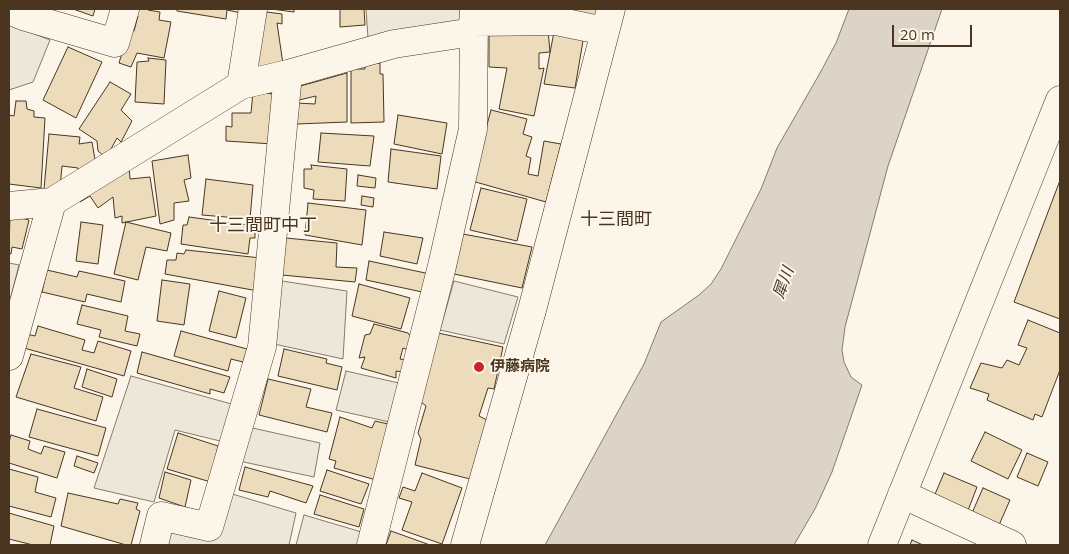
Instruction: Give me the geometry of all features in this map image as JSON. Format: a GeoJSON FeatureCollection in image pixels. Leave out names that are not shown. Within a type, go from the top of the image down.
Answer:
{"type":"FeatureCollection","features":[{"type":"Feature","properties":{"kind":"street"},"geometry":{"type":"LineString","coordinates":[[9,10],[23,16],[116,43],[125,9]]}},
{"type":"Feature","properties":{"kind":"street"},"geometry":{"type":"LineString","coordinates":[[241,85],[254,9]]}},
{"type":"Feature","properties":{"kind":"street"},"geometry":{"type":"LineString","coordinates":[[9,206],[52,202],[241,85],[288,74],[474,21],[608,20],[532,310],[465,545]]}},
{"type":"Feature","properties":{"kind":"street"},"geometry":{"type":"LineString","coordinates":[[371,545],[442,266],[473,129],[474,21]]}},
{"type":"Feature","properties":{"kind":"street"},"geometry":{"type":"LineString","coordinates":[[154,545],[161,516],[209,526],[262,347],[288,74]]}},
{"type":"Feature","properties":{"kind":"street"},"geometry":{"type":"LineString","coordinates":[[882,545],[1060,100]]}},
{"type":"Feature","properties":{"kind":"street"},"geometry":{"type":"LineString","coordinates":[[9,356],[52,202]]}},
{"type":"Feature","properties":{"kind":"street"},"geometry":{"type":"LineString","coordinates":[[902,494],[1012,545]]}},
{"type":"Feature","properties":{"kind":"shaded area"},"geometry":{"type":"Polygon","coordinates":[[[366,9],[463,9],[464,24],[368,38],[366,9]]]}},
{"type":"Feature","properties":{"kind":"shaded area"},"geometry":{"type":"Polygon","coordinates":[[[9,24],[50,40],[33,82],[9,90],[9,24]]]}},
{"type":"Feature","properties":{"kind":"shaded area"},"geometry":{"type":"Polygon","coordinates":[[[9,263],[19,265],[9,304],[9,263]]]}},
{"type":"Feature","properties":{"kind":"shaded area"},"geometry":{"type":"Polygon","coordinates":[[[282,281],[347,291],[343,359],[274,344],[282,281]]]}},
{"type":"Feature","properties":{"kind":"shaded area"},"geometry":{"type":"Polygon","coordinates":[[[454,281],[518,297],[504,344],[440,330],[454,281]]]}},
{"type":"Feature","properties":{"kind":"shaded area"},"geometry":{"type":"Polygon","coordinates":[[[346,371],[403,384],[394,423],[336,410],[346,371]]]}},
{"type":"Feature","properties":{"kind":"shaded area"},"geometry":{"type":"Polygon","coordinates":[[[131,376],[235,405],[224,442],[175,430],[154,502],[94,488],[131,376]]]}},
{"type":"Feature","properties":{"kind":"shaded area"},"geometry":{"type":"Polygon","coordinates":[[[248,427],[320,443],[314,477],[239,461],[248,427]]]}},
{"type":"Feature","properties":{"kind":"shaded area"},"geometry":{"type":"Polygon","coordinates":[[[229,493],[296,513],[289,545],[165,545],[168,531],[229,493]]]}},
{"type":"Feature","properties":{"kind":"shaded area"},"geometry":{"type":"Polygon","coordinates":[[[304,515],[365,533],[361,545],[296,545],[304,515]]]}},
{"type":"Feature","properties":{"kind":"water","name":"犀川"},"geometry":{"type":"Polygon","coordinates":[[[849,9],[942,9],[888,166],[845,327],[842,350],[844,362],[851,377],[862,385],[832,472],[816,507],[794,545],[545,545],[644,364],[661,322],[699,295],[711,284],[721,269],[761,189],[777,148],[836,43],[849,9]]]}},
{"type":"Feature","properties":{"kind":"building"},"geometry":{"type":"Polygon","coordinates":[[[73,9],[95,9],[93,16],[73,9]]]}},
{"type":"Feature","properties":{"kind":"building"},"geometry":{"type":"Polygon","coordinates":[[[135,9],[148,9],[160,12],[159,20],[171,22],[164,58],[137,53],[131,67],[119,63],[129,30],[134,31],[138,16],[133,17],[135,9]]]}},
{"type":"Feature","properties":{"kind":"building"},"geometry":{"type":"Polygon","coordinates":[[[177,9],[242,9],[241,13],[227,10],[226,19],[177,11],[177,9]]]}},
{"type":"Feature","properties":{"kind":"building"},"geometry":{"type":"Polygon","coordinates":[[[271,9],[294,9],[294,12],[271,9]]]}},
{"type":"Feature","properties":{"kind":"building"},"geometry":{"type":"Polygon","coordinates":[[[340,9],[364,9],[365,25],[340,27],[340,9]]]}},
{"type":"Feature","properties":{"kind":"building"},"geometry":{"type":"Polygon","coordinates":[[[555,9],[599,9],[596,18],[555,9]]]}},
{"type":"Feature","properties":{"kind":"building"},"geometry":{"type":"Polygon","coordinates":[[[259,11],[282,14],[282,24],[277,23],[283,64],[252,71],[259,11]]]}},
{"type":"Feature","properties":{"kind":"building"},"geometry":{"type":"Polygon","coordinates":[[[548,30],[550,52],[539,53],[539,69],[544,68],[534,116],[499,109],[507,68],[489,67],[489,31],[548,30]]]}},
{"type":"Feature","properties":{"kind":"building"},"geometry":{"type":"Polygon","coordinates":[[[554,32],[584,35],[575,88],[544,84],[554,32]]]}},
{"type":"Feature","properties":{"kind":"building"},"geometry":{"type":"Polygon","coordinates":[[[68,47],[102,62],[76,118],[43,100],[68,47]]]}},
{"type":"Feature","properties":{"kind":"building"},"geometry":{"type":"Polygon","coordinates":[[[148,58],[166,60],[164,104],[135,102],[137,62],[149,61],[148,58]]]}},
{"type":"Feature","properties":{"kind":"building"},"geometry":{"type":"Polygon","coordinates":[[[365,63],[380,63],[380,74],[383,74],[384,122],[351,123],[351,69],[365,69],[365,63]]]}},
{"type":"Feature","properties":{"kind":"building"},"geometry":{"type":"Polygon","coordinates":[[[347,73],[347,122],[297,124],[296,103],[315,104],[316,96],[299,100],[297,87],[347,73]]]}},
{"type":"Feature","properties":{"kind":"building"},"geometry":{"type":"Polygon","coordinates":[[[110,82],[131,94],[121,110],[132,121],[121,142],[117,138],[106,158],[98,151],[97,141],[79,129],[110,82]]]}},
{"type":"Feature","properties":{"kind":"building"},"geometry":{"type":"Polygon","coordinates":[[[253,92],[274,94],[273,144],[226,141],[226,126],[232,127],[232,113],[251,113],[253,92]]]}},
{"type":"Feature","properties":{"kind":"building"},"geometry":{"type":"Polygon","coordinates":[[[16,101],[26,101],[27,109],[34,111],[34,117],[45,118],[41,188],[9,184],[9,115],[14,116],[16,101]]]}},
{"type":"Feature","properties":{"kind":"building"},"geometry":{"type":"Polygon","coordinates":[[[491,110],[527,119],[523,134],[532,137],[526,156],[531,158],[528,174],[538,176],[544,141],[561,144],[546,202],[472,181],[491,110]]]}},
{"type":"Feature","properties":{"kind":"building"},"geometry":{"type":"Polygon","coordinates":[[[398,115],[447,123],[442,154],[394,144],[398,115]]]}},
{"type":"Feature","properties":{"kind":"building"},"geometry":{"type":"Polygon","coordinates":[[[321,133],[374,136],[370,166],[318,162],[321,133]]]}},
{"type":"Feature","properties":{"kind":"building"},"geometry":{"type":"Polygon","coordinates":[[[49,134],[80,137],[79,144],[92,142],[96,165],[81,174],[78,168],[62,166],[60,188],[56,190],[44,189],[49,134]]]}},
{"type":"Feature","properties":{"kind":"building"},"geometry":{"type":"Polygon","coordinates":[[[391,149],[441,156],[437,189],[388,182],[391,149]]]}},
{"type":"Feature","properties":{"kind":"building"},"geometry":{"type":"Polygon","coordinates":[[[188,155],[191,178],[184,180],[189,201],[174,203],[174,220],[160,224],[152,161],[188,155]]]}},
{"type":"Feature","properties":{"kind":"building"},"geometry":{"type":"Polygon","coordinates":[[[311,165],[347,169],[345,201],[313,199],[314,190],[304,188],[304,169],[312,169],[311,165]]]}},
{"type":"Feature","properties":{"kind":"building"},"geometry":{"type":"Polygon","coordinates":[[[129,166],[130,179],[150,177],[156,216],[122,223],[122,216],[115,218],[113,197],[98,208],[90,196],[80,202],[78,196],[129,166]]]}},
{"type":"Feature","properties":{"kind":"building"},"geometry":{"type":"Polygon","coordinates":[[[358,175],[376,178],[375,188],[357,186],[358,175]]]}},
{"type":"Feature","properties":{"kind":"building"},"geometry":{"type":"Polygon","coordinates":[[[206,179],[253,185],[250,219],[202,215],[206,179]]]}},
{"type":"Feature","properties":{"kind":"building"},"geometry":{"type":"Polygon","coordinates":[[[1060,183],[1060,319],[1014,302],[1060,183]]]}},
{"type":"Feature","properties":{"kind":"building"},"geometry":{"type":"Polygon","coordinates":[[[481,188],[527,199],[517,241],[470,230],[481,188]]]}},
{"type":"Feature","properties":{"kind":"building"},"geometry":{"type":"Polygon","coordinates":[[[362,196],[374,198],[373,207],[361,205],[362,196]]]}},
{"type":"Feature","properties":{"kind":"building"},"geometry":{"type":"Polygon","coordinates":[[[308,203],[366,210],[362,245],[305,235],[308,203]]]}},
{"type":"Feature","properties":{"kind":"building"},"geometry":{"type":"Polygon","coordinates":[[[10,215],[29,220],[22,249],[12,247],[11,254],[9,253],[10,215]]]}},
{"type":"Feature","properties":{"kind":"building"},"geometry":{"type":"Polygon","coordinates":[[[189,217],[255,226],[255,238],[250,238],[248,254],[181,244],[183,225],[187,225],[189,217]]]}},
{"type":"Feature","properties":{"kind":"building"},"geometry":{"type":"Polygon","coordinates":[[[81,222],[103,225],[98,264],[76,261],[81,222]]]}},
{"type":"Feature","properties":{"kind":"building"},"geometry":{"type":"Polygon","coordinates":[[[126,222],[171,233],[167,251],[146,247],[138,280],[114,274],[126,222]]]}},
{"type":"Feature","properties":{"kind":"building"},"geometry":{"type":"Polygon","coordinates":[[[384,232],[423,238],[417,264],[380,256],[384,232]]]}},
{"type":"Feature","properties":{"kind":"building"},"geometry":{"type":"Polygon","coordinates":[[[463,234],[532,247],[522,288],[454,274],[463,234]]]}},
{"type":"Feature","properties":{"kind":"building"},"geometry":{"type":"Polygon","coordinates":[[[286,238],[337,243],[336,267],[357,268],[355,282],[282,275],[286,238]]]}},
{"type":"Feature","properties":{"kind":"building"},"geometry":{"type":"Polygon","coordinates":[[[186,250],[261,258],[258,291],[165,274],[167,260],[176,260],[177,253],[184,254],[186,250]]]}},
{"type":"Feature","properties":{"kind":"building"},"geometry":{"type":"Polygon","coordinates":[[[369,261],[430,274],[427,293],[366,280],[369,261]]]}},
{"type":"Feature","properties":{"kind":"building"},"geometry":{"type":"Polygon","coordinates":[[[47,270],[77,277],[79,271],[125,281],[121,302],[87,294],[85,302],[42,292],[47,270]]]}},
{"type":"Feature","properties":{"kind":"building"},"geometry":{"type":"Polygon","coordinates":[[[162,280],[190,284],[184,325],[157,321],[162,280]]]}},
{"type":"Feature","properties":{"kind":"building"},"geometry":{"type":"Polygon","coordinates":[[[359,284],[410,298],[401,329],[352,316],[359,284]]]}},
{"type":"Feature","properties":{"kind":"building"},"geometry":{"type":"Polygon","coordinates":[[[219,291],[246,298],[236,338],[209,331],[219,291]]]}},
{"type":"Feature","properties":{"kind":"building"},"geometry":{"type":"Polygon","coordinates":[[[82,305],[128,316],[125,331],[140,334],[137,346],[99,337],[101,330],[77,324],[82,305]]]}},
{"type":"Feature","properties":{"kind":"building"},"geometry":{"type":"Polygon","coordinates":[[[1028,320],[1060,333],[1060,370],[1042,417],[1035,414],[1033,420],[987,400],[989,394],[970,388],[981,363],[1002,368],[1007,360],[1019,365],[1027,348],[1018,345],[1028,320]]]}},
{"type":"Feature","properties":{"kind":"building"},"geometry":{"type":"Polygon","coordinates":[[[374,324],[408,333],[411,337],[408,350],[403,348],[400,359],[406,360],[402,372],[396,371],[396,378],[361,368],[365,357],[359,358],[365,335],[370,334],[374,324]]]}},
{"type":"Feature","properties":{"kind":"building"},"geometry":{"type":"Polygon","coordinates":[[[38,326],[85,340],[82,350],[94,353],[98,341],[131,351],[124,376],[24,348],[27,334],[35,336],[38,326]]]}},
{"type":"Feature","properties":{"kind":"building"},"geometry":{"type":"Polygon","coordinates":[[[181,331],[247,349],[243,362],[231,359],[228,371],[174,356],[181,331]]]}},
{"type":"Feature","properties":{"kind":"building"},"geometry":{"type":"Polygon","coordinates":[[[438,333],[503,347],[494,389],[488,388],[479,416],[487,420],[470,479],[415,465],[421,439],[418,433],[426,406],[420,401],[438,333]]]}},
{"type":"Feature","properties":{"kind":"building"},"geometry":{"type":"Polygon","coordinates":[[[284,349],[327,359],[326,363],[342,367],[337,390],[278,376],[284,349]]]}},
{"type":"Feature","properties":{"kind":"building"},"geometry":{"type":"Polygon","coordinates":[[[142,352],[230,377],[224,393],[210,389],[210,394],[137,373],[142,352]]]}},
{"type":"Feature","properties":{"kind":"building"},"geometry":{"type":"Polygon","coordinates":[[[31,354],[81,367],[74,388],[103,397],[96,421],[16,397],[31,354]]]}},
{"type":"Feature","properties":{"kind":"building"},"geometry":{"type":"Polygon","coordinates":[[[87,369],[117,379],[112,397],[82,387],[87,369]]]}},
{"type":"Feature","properties":{"kind":"building"},"geometry":{"type":"Polygon","coordinates":[[[268,379],[311,389],[306,407],[332,413],[327,432],[259,415],[268,379]]]}},
{"type":"Feature","properties":{"kind":"building"},"geometry":{"type":"Polygon","coordinates":[[[37,409],[106,428],[98,456],[29,437],[37,409]]]}},
{"type":"Feature","properties":{"kind":"building"},"geometry":{"type":"Polygon","coordinates":[[[340,417],[372,428],[375,421],[388,424],[383,482],[334,468],[336,461],[329,459],[340,417]]]}},
{"type":"Feature","properties":{"kind":"building"},"geometry":{"type":"Polygon","coordinates":[[[985,432],[1022,450],[1008,479],[971,461],[985,432]]]}},
{"type":"Feature","properties":{"kind":"building"},"geometry":{"type":"Polygon","coordinates":[[[178,433],[218,446],[216,455],[221,456],[214,483],[167,469],[178,433]]]}},
{"type":"Feature","properties":{"kind":"building"},"geometry":{"type":"Polygon","coordinates":[[[11,435],[30,441],[28,449],[41,454],[44,446],[65,452],[57,478],[9,463],[11,435]]]}},
{"type":"Feature","properties":{"kind":"building"},"geometry":{"type":"Polygon","coordinates":[[[1027,453],[1048,462],[1038,486],[1017,477],[1027,453]]]}},
{"type":"Feature","properties":{"kind":"building"},"geometry":{"type":"Polygon","coordinates":[[[77,456],[98,463],[94,473],[74,466],[77,456]]]}},
{"type":"Feature","properties":{"kind":"building"},"geometry":{"type":"Polygon","coordinates":[[[245,467],[313,486],[306,503],[270,491],[268,497],[239,490],[245,467]]]}},
{"type":"Feature","properties":{"kind":"building"},"geometry":{"type":"Polygon","coordinates":[[[9,469],[38,477],[35,492],[56,498],[51,517],[9,506],[9,469]]]}},
{"type":"Feature","properties":{"kind":"building"},"geometry":{"type":"Polygon","coordinates":[[[327,470],[369,484],[361,504],[320,491],[327,470]]]}},
{"type":"Feature","properties":{"kind":"building"},"geometry":{"type":"Polygon","coordinates":[[[165,472],[191,480],[185,507],[159,498],[165,472]]]}},
{"type":"Feature","properties":{"kind":"building"},"geometry":{"type":"Polygon","coordinates":[[[422,473],[462,488],[442,544],[402,530],[412,502],[399,498],[403,487],[415,491],[422,473]]]}},
{"type":"Feature","properties":{"kind":"building"},"geometry":{"type":"Polygon","coordinates":[[[944,473],[977,487],[967,513],[933,499],[944,473]]]}},
{"type":"Feature","properties":{"kind":"building"},"geometry":{"type":"Polygon","coordinates":[[[983,488],[1010,500],[999,525],[972,513],[983,488]]]}},
{"type":"Feature","properties":{"kind":"building"},"geometry":{"type":"Polygon","coordinates":[[[68,493],[118,504],[120,499],[138,503],[136,509],[140,511],[131,545],[61,526],[68,493]]]}},
{"type":"Feature","properties":{"kind":"building"},"geometry":{"type":"Polygon","coordinates":[[[320,495],[364,509],[359,527],[314,514],[320,495]]]}},
{"type":"Feature","properties":{"kind":"building"},"geometry":{"type":"Polygon","coordinates":[[[9,513],[54,526],[50,545],[33,545],[9,539],[9,513]]]}},
{"type":"Feature","properties":{"kind":"building"},"geometry":{"type":"Polygon","coordinates":[[[391,531],[430,545],[386,545],[391,531]]]}},
{"type":"Feature","properties":{"kind":"building"},"geometry":{"type":"Polygon","coordinates":[[[912,540],[923,545],[910,545],[912,540]]]}},
{"type":"Feature","properties":{"kind":"place","name":"伊藤病院"},"geometry":{"type":"Point","coordinates":[479,367]}},
{"type":"Feature","properties":{"kind":"district","name":"十三間町"},"geometry":{"type":"Point","coordinates":[616,220]}},
{"type":"Feature","properties":{"kind":"district","name":"十三間町中丁"},"geometry":{"type":"Point","coordinates":[263,226]}}]}
